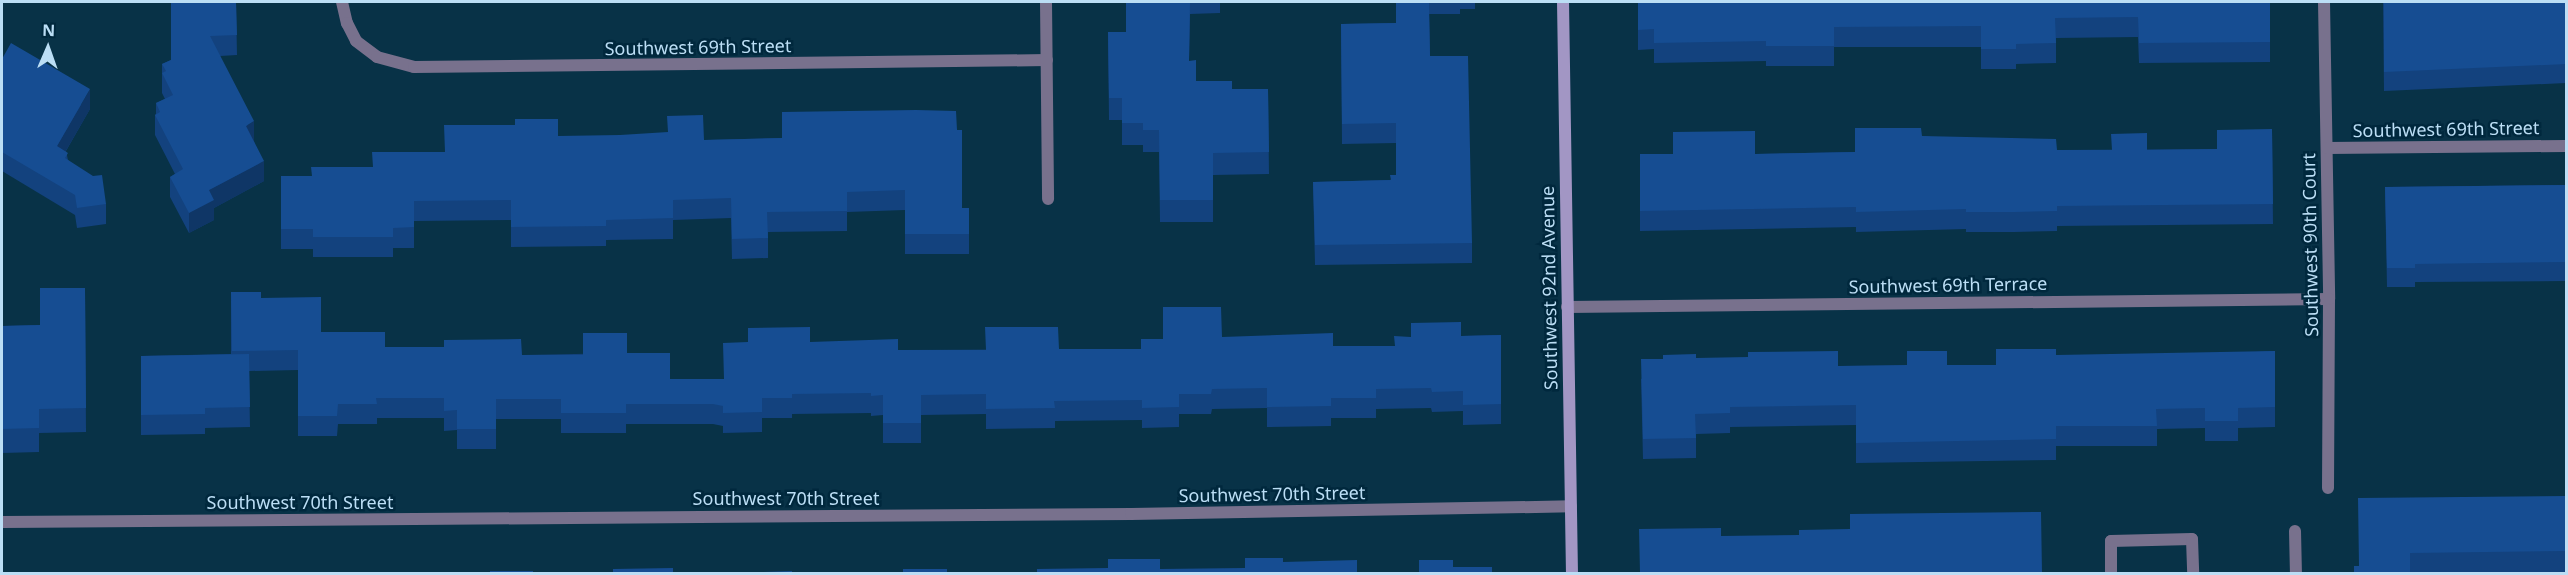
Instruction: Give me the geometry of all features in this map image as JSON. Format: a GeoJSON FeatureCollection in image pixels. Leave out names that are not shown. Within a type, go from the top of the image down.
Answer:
{"type":"FeatureCollection","features":[{"type":"Feature","properties":{"kind":"street","name":"Southwest 69th Street"},"geometry":{"type":"LineString","coordinates":[[342,2],[347,23],[356,41],[377,57],[414,68],[1047,60]]}},
{"type":"Feature","properties":{"kind":"street"},"geometry":{"type":"LineString","coordinates":[[1047,2],[1048,199]]}},
{"type":"Feature","properties":{"kind":"street","name":"Southwest 92nd Avenue"},"geometry":{"type":"LineString","coordinates":[[1563,2],[1572,573]]}},
{"type":"Feature","properties":{"kind":"street","name":"Southwest 90th Court"},"geometry":{"type":"LineString","coordinates":[[2324,2],[2329,299],[2328,488]]}},
{"type":"Feature","properties":{"kind":"street","name":"Southwest 69th Street"},"geometry":{"type":"LineString","coordinates":[[2326,148],[2566,146]]}},
{"type":"Feature","properties":{"kind":"street","name":"Southwest 69th Terrace"},"geometry":{"type":"LineString","coordinates":[[1568,307],[2329,299]]}},
{"type":"Feature","properties":{"kind":"street","name":"Southwest 70th Street"},"geometry":{"type":"LineString","coordinates":[[2,522],[1131,514],[1571,506]]}},
{"type":"Feature","properties":{"kind":"street"},"geometry":{"type":"LineString","coordinates":[[2295,531],[2296,573]]}},
{"type":"Feature","properties":{"kind":"street"},"geometry":{"type":"LineString","coordinates":[[2111,573],[2111,541],[2192,539],[2193,573]]}},
{"type":"Feature","properties":{"kind":"building"},"geometry":{"type":"Polygon","coordinates":[[[171,2],[236,2],[237,35],[210,36],[254,121],[246,126],[264,161],[209,190],[214,200],[189,213],[170,177],[183,169],[155,115],[160,112],[156,103],[173,95],[162,73],[166,71],[162,64],[171,60],[171,2]]]}},
{"type":"Feature","properties":{"kind":"building"},"geometry":{"type":"Polygon","coordinates":[[[1126,2],[1190,2],[1189,61],[1196,60],[1196,81],[1232,81],[1232,89],[1268,89],[1269,152],[1213,153],[1213,200],[1160,200],[1159,130],[1143,130],[1143,123],[1122,123],[1122,98],[1109,98],[1108,32],[1126,32],[1126,2]]]}},
{"type":"Feature","properties":{"kind":"building"},"geometry":{"type":"Polygon","coordinates":[[[1396,2],[1429,2],[1430,56],[1468,56],[1472,243],[1315,245],[1313,182],[1391,180],[1390,175],[1396,175],[1396,123],[1342,124],[1341,24],[1396,23],[1396,2]]]}},
{"type":"Feature","properties":{"kind":"building"},"geometry":{"type":"Polygon","coordinates":[[[1638,2],[2270,2],[2270,42],[2139,43],[2138,17],[2055,18],[2056,43],[2016,44],[2016,49],[1981,49],[1981,26],[1834,27],[1834,46],[1766,46],[1766,41],[1654,43],[1654,29],[1638,30],[1638,2]]]}},
{"type":"Feature","properties":{"kind":"building"},"geometry":{"type":"Polygon","coordinates":[[[2384,2],[2566,2],[2566,64],[2384,72],[2384,2]]]}},
{"type":"Feature","properties":{"kind":"building"},"geometry":{"type":"Polygon","coordinates":[[[11,43],[90,89],[57,146],[68,153],[65,158],[93,176],[102,175],[106,204],[77,208],[75,195],[2,152],[2,59],[11,43]]]}},
{"type":"Feature","properties":{"kind":"building"},"geometry":{"type":"Polygon","coordinates":[[[956,111],[957,130],[962,130],[962,208],[969,208],[969,234],[905,234],[905,190],[847,192],[847,211],[767,212],[768,238],[732,239],[731,198],[673,200],[673,218],[606,220],[606,226],[511,227],[511,200],[414,201],[414,227],[393,228],[393,237],[313,237],[313,229],[281,229],[281,176],[312,176],[311,167],[373,167],[372,152],[445,152],[444,125],[515,125],[515,119],[558,119],[558,136],[620,135],[668,132],[667,116],[703,115],[704,140],[782,138],[782,112],[956,111]]]}},
{"type":"Feature","properties":{"kind":"building"},"geometry":{"type":"Polygon","coordinates":[[[1855,128],[1921,128],[1922,136],[2056,139],[2057,150],[2112,150],[2111,134],[2147,133],[2147,150],[2217,149],[2217,130],[2272,129],[2273,204],[2057,206],[2057,211],[2014,212],[1966,212],[1966,209],[1856,212],[1856,207],[1640,211],[1640,154],[1673,154],[1673,132],[1755,131],[1755,154],[1855,152],[1855,128]]]}},
{"type":"Feature","properties":{"kind":"building"},"geometry":{"type":"Polygon","coordinates":[[[2566,185],[2566,262],[2415,264],[2415,268],[2387,268],[2385,187],[2566,185]]]}},
{"type":"Feature","properties":{"kind":"building"},"geometry":{"type":"Polygon","coordinates":[[[40,288],[85,288],[86,408],[39,409],[39,428],[2,429],[2,326],[40,325],[40,288]]]}},
{"type":"Feature","properties":{"kind":"building"},"geometry":{"type":"Polygon","coordinates":[[[231,292],[261,292],[261,298],[321,297],[321,332],[385,332],[385,347],[444,347],[444,340],[521,339],[522,355],[583,355],[583,333],[627,333],[627,353],[670,353],[670,379],[724,379],[723,343],[748,342],[748,328],[810,327],[810,342],[898,339],[898,350],[986,350],[985,327],[1058,327],[1059,349],[1141,349],[1141,339],[1163,339],[1163,307],[1221,307],[1222,337],[1333,333],[1333,346],[1395,346],[1394,336],[1411,337],[1411,323],[1461,322],[1461,336],[1501,335],[1501,404],[1463,405],[1463,391],[1432,392],[1431,388],[1376,389],[1376,398],[1331,398],[1331,406],[1267,407],[1267,388],[1212,389],[1211,394],[1179,394],[1179,407],[1142,408],[1142,400],[1054,401],[1055,408],[986,409],[986,394],[921,395],[921,423],[883,423],[883,395],[871,396],[871,393],[792,394],[792,398],[762,398],[762,412],[723,413],[723,406],[713,404],[626,404],[626,413],[561,413],[561,399],[496,399],[496,429],[457,429],[457,410],[444,411],[444,398],[376,398],[377,404],[338,404],[337,416],[298,416],[298,350],[232,351],[231,292]]]}},
{"type":"Feature","properties":{"kind":"building"},"geometry":{"type":"Polygon","coordinates":[[[1996,349],[2056,349],[2056,355],[2275,351],[2275,407],[2238,408],[2238,421],[2205,421],[2205,408],[2156,409],[2157,426],[2056,426],[2056,439],[1856,443],[1856,405],[1730,407],[1730,413],[1695,414],[1696,438],[1643,439],[1641,359],[1663,359],[1663,355],[1696,354],[1696,358],[1748,357],[1748,352],[1838,351],[1838,366],[1907,365],[1907,351],[1947,351],[1947,365],[1996,365],[1996,349]]]}},
{"type":"Feature","properties":{"kind":"building"},"geometry":{"type":"Polygon","coordinates":[[[249,354],[250,407],[205,408],[205,414],[141,415],[141,356],[249,354]]]}},
{"type":"Feature","properties":{"kind":"building"},"geometry":{"type":"Polygon","coordinates":[[[2566,496],[2566,551],[2410,553],[2410,573],[2354,573],[2354,566],[2359,566],[2358,498],[2566,496]]]}},
{"type":"Feature","properties":{"kind":"building"},"geometry":{"type":"Polygon","coordinates":[[[2041,512],[2042,573],[1640,573],[1639,529],[1721,528],[1721,536],[1799,535],[1799,530],[1850,529],[1850,514],[2041,512]]]}},
{"type":"Feature","properties":{"kind":"building"},"geometry":{"type":"Polygon","coordinates":[[[1245,558],[1283,558],[1283,562],[1357,560],[1357,573],[1037,573],[1037,569],[1108,568],[1108,559],[1160,559],[1160,569],[1245,568],[1245,558]]]}},
{"type":"Feature","properties":{"kind":"building"},"geometry":{"type":"Polygon","coordinates":[[[1419,560],[1453,560],[1453,567],[1492,567],[1492,573],[1419,573],[1419,560]]]}},
{"type":"Feature","properties":{"kind":"building"},"geometry":{"type":"Polygon","coordinates":[[[673,568],[673,573],[613,573],[613,569],[673,568]]]}},
{"type":"Feature","properties":{"kind":"building"},"geometry":{"type":"Polygon","coordinates":[[[903,569],[947,569],[947,573],[903,573],[903,569]]]}},
{"type":"Feature","properties":{"kind":"building"},"geometry":{"type":"Polygon","coordinates":[[[490,571],[533,571],[533,573],[490,573],[490,571]]]}},
{"type":"Feature","properties":{"kind":"building"},"geometry":{"type":"Polygon","coordinates":[[[792,571],[792,573],[763,573],[763,572],[792,571]]]}}]}
